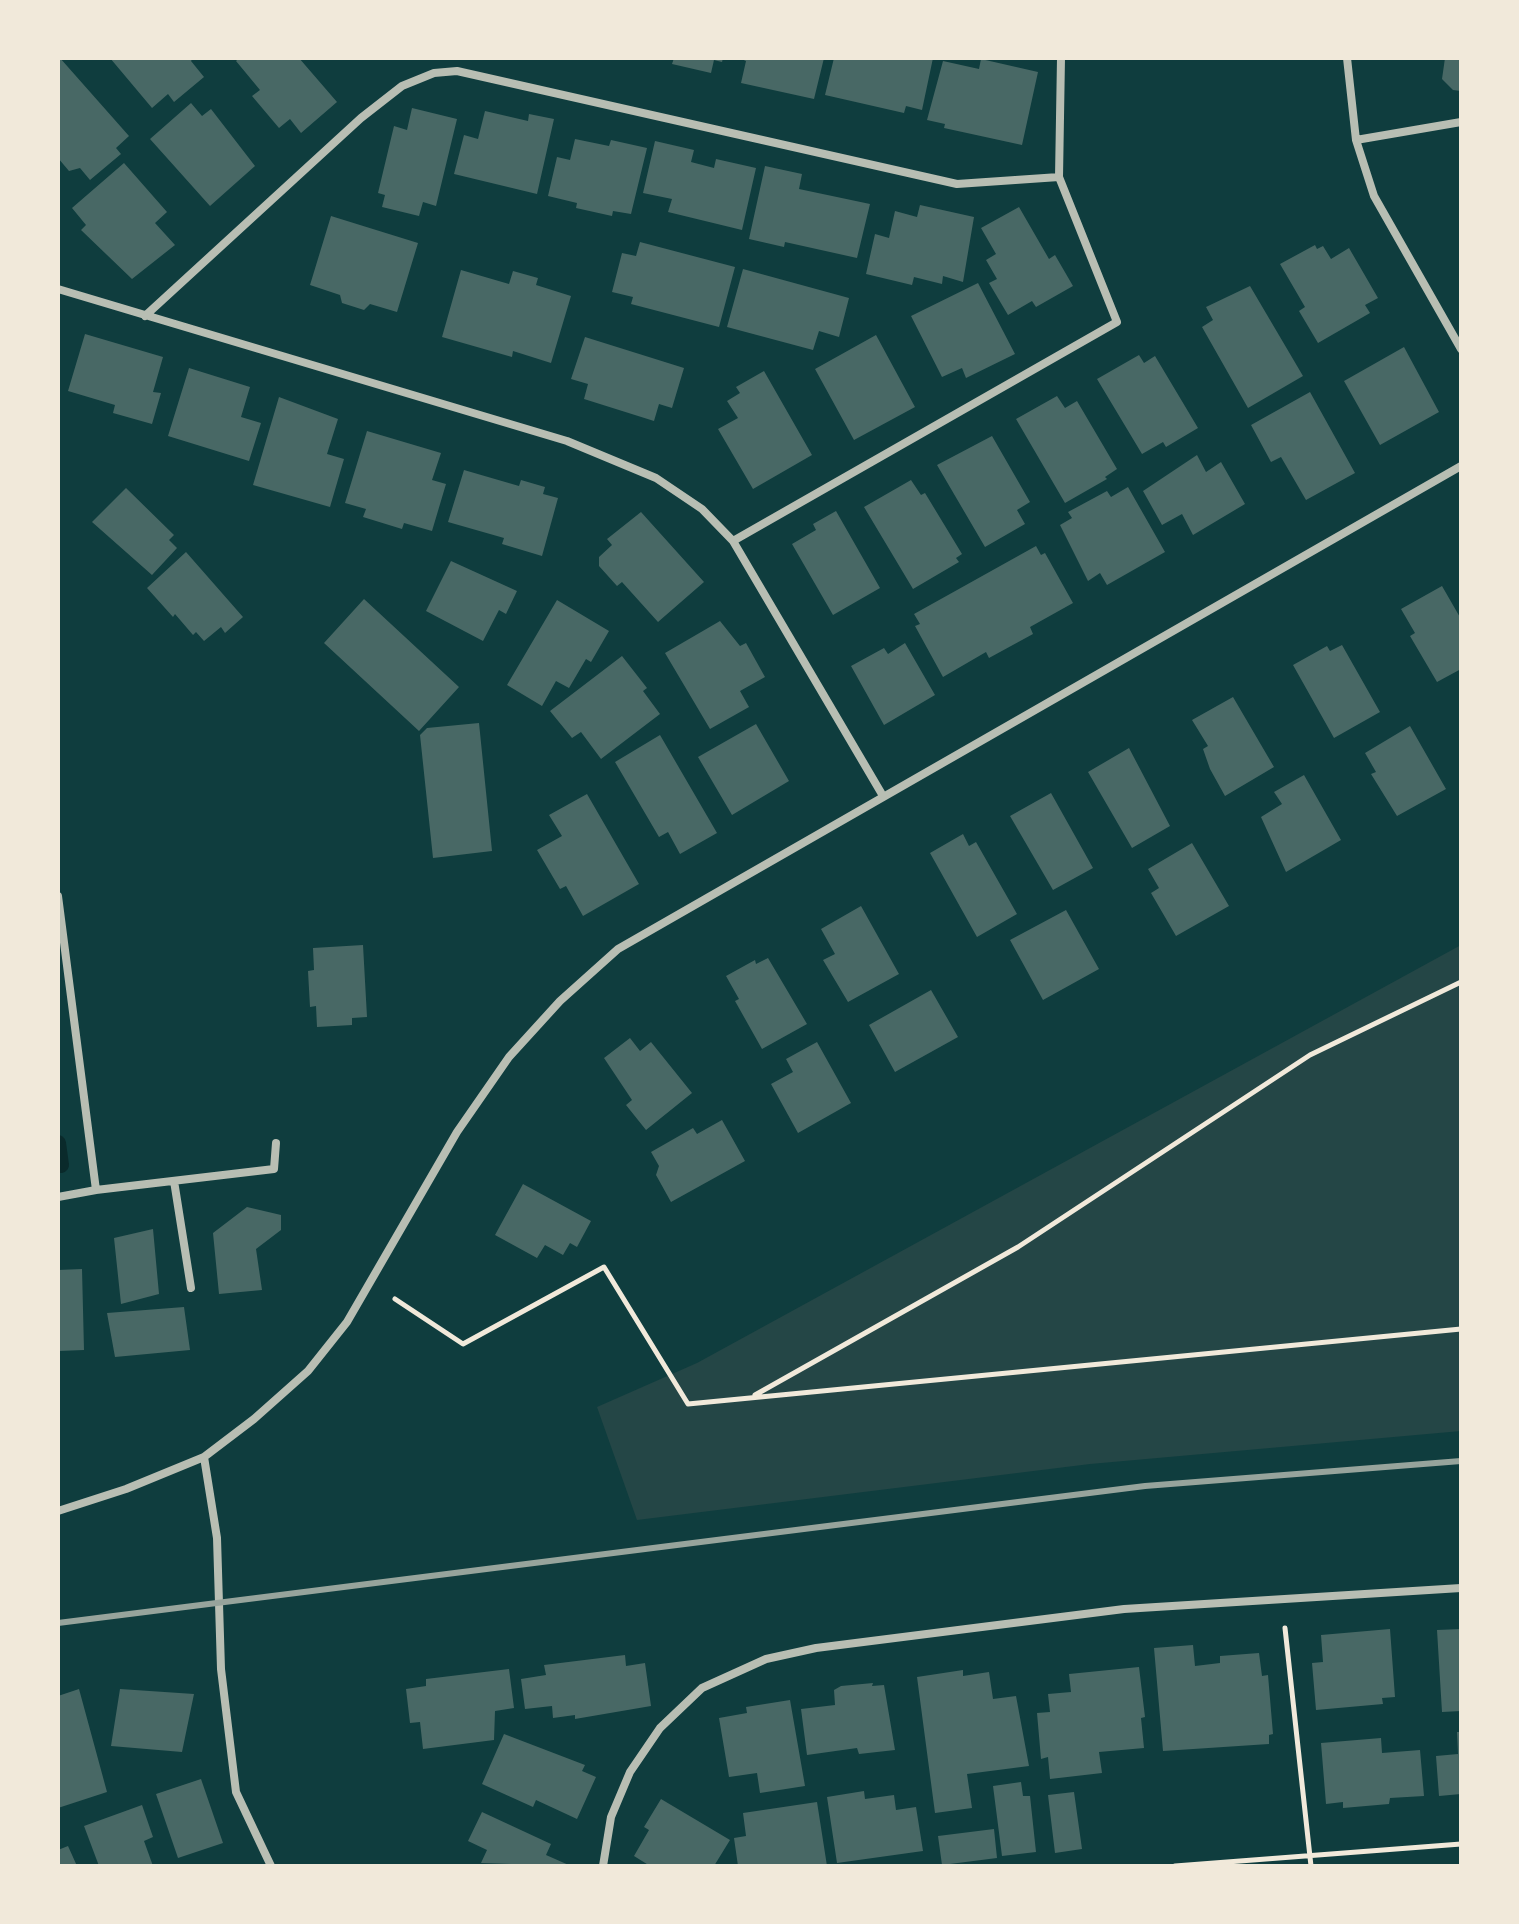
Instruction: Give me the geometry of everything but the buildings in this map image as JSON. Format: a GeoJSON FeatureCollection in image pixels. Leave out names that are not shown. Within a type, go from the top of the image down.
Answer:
{"type":"FeatureCollection","features":[{"type":"Feature","properties":{"kind":"street"},"geometry":{"type":"LineString","coordinates":[[733,541],[1117,322],[1059,177],[1061,58]]}},
{"type":"Feature","properties":{"kind":"street"},"geometry":{"type":"LineString","coordinates":[[1347,58],[1356,140],[1374,196],[1461,349]]}},
{"type":"Feature","properties":{"kind":"street"},"geometry":{"type":"LineString","coordinates":[[145,316],[361,118],[402,86],[434,73],[457,71],[957,184],[1059,177]]}},
{"type":"Feature","properties":{"kind":"street"},"geometry":{"type":"LineString","coordinates":[[1356,140],[1461,122]]}},
{"type":"Feature","properties":{"kind":"street"},"geometry":{"type":"LineString","coordinates":[[58,289],[567,441],[656,478],[702,509],[733,541],[883,796]]}},
{"type":"Feature","properties":{"kind":"street"},"geometry":{"type":"LineString","coordinates":[[58,1511],[126,1489],[204,1457],[308,1371],[347,1322],[457,1132],[509,1057],[560,1001],[618,949],[1461,466]]}},
{"type":"Feature","properties":{"kind":"street"},"geometry":{"type":"LineString","coordinates":[[58,896],[96,1190]]}},
{"type":"Feature","properties":{"kind":"street"},"geometry":{"type":"LineString","coordinates":[[58,1197],[274,1169],[276,1143]]}},
{"type":"Feature","properties":{"kind":"street"},"geometry":{"type":"LineString","coordinates":[[174,1181],[191,1288]]}},
{"type":"Feature","properties":{"kind":"street"},"geometry":{"type":"LineString","coordinates":[[204,1457],[217,1538],[221,1669],[236,1792],[271,1866]]}},
{"type":"Feature","properties":{"kind":"street"},"geometry":{"type":"LineString","coordinates":[[603,1866],[611,1817],[630,1772],[660,1728],[702,1688],[766,1659],[816,1648],[1124,1609],[1461,1588]]}},
{"type":"Feature","properties":{"kind":"path"},"geometry":{"type":"LineString","coordinates":[[750,1397],[1018,1247],[1310,1055],[1461,982]]}},
{"type":"Feature","properties":{"kind":"path"},"geometry":{"type":"LineString","coordinates":[[426,1319],[463,1344],[604,1267],[688,1404],[1461,1329]]}},
{"type":"Feature","properties":{"kind":"path"},"geometry":{"type":"LineString","coordinates":[[1282,1599],[1311,1866]]}},
{"type":"Feature","properties":{"kind":"path"},"geometry":{"type":"LineString","coordinates":[[1175,1866],[1461,1844]]}},
{"type":"Feature","properties":{"kind":"shaded area"},"geometry":{"type":"Polygon","coordinates":[[[1461,945],[1461,1431],[1090,1464],[637,1520],[597,1407],[697,1363],[1461,945]]]}},
{"type":"Feature","properties":{"kind":"waterway"},"geometry":{"type":"LineString","coordinates":[[58,1143],[61,1165]]}},
{"type":"Feature","properties":{"kind":"railway"},"geometry":{"type":"LineString","coordinates":[[58,1623],[1145,1486],[1461,1461]]}}]}
